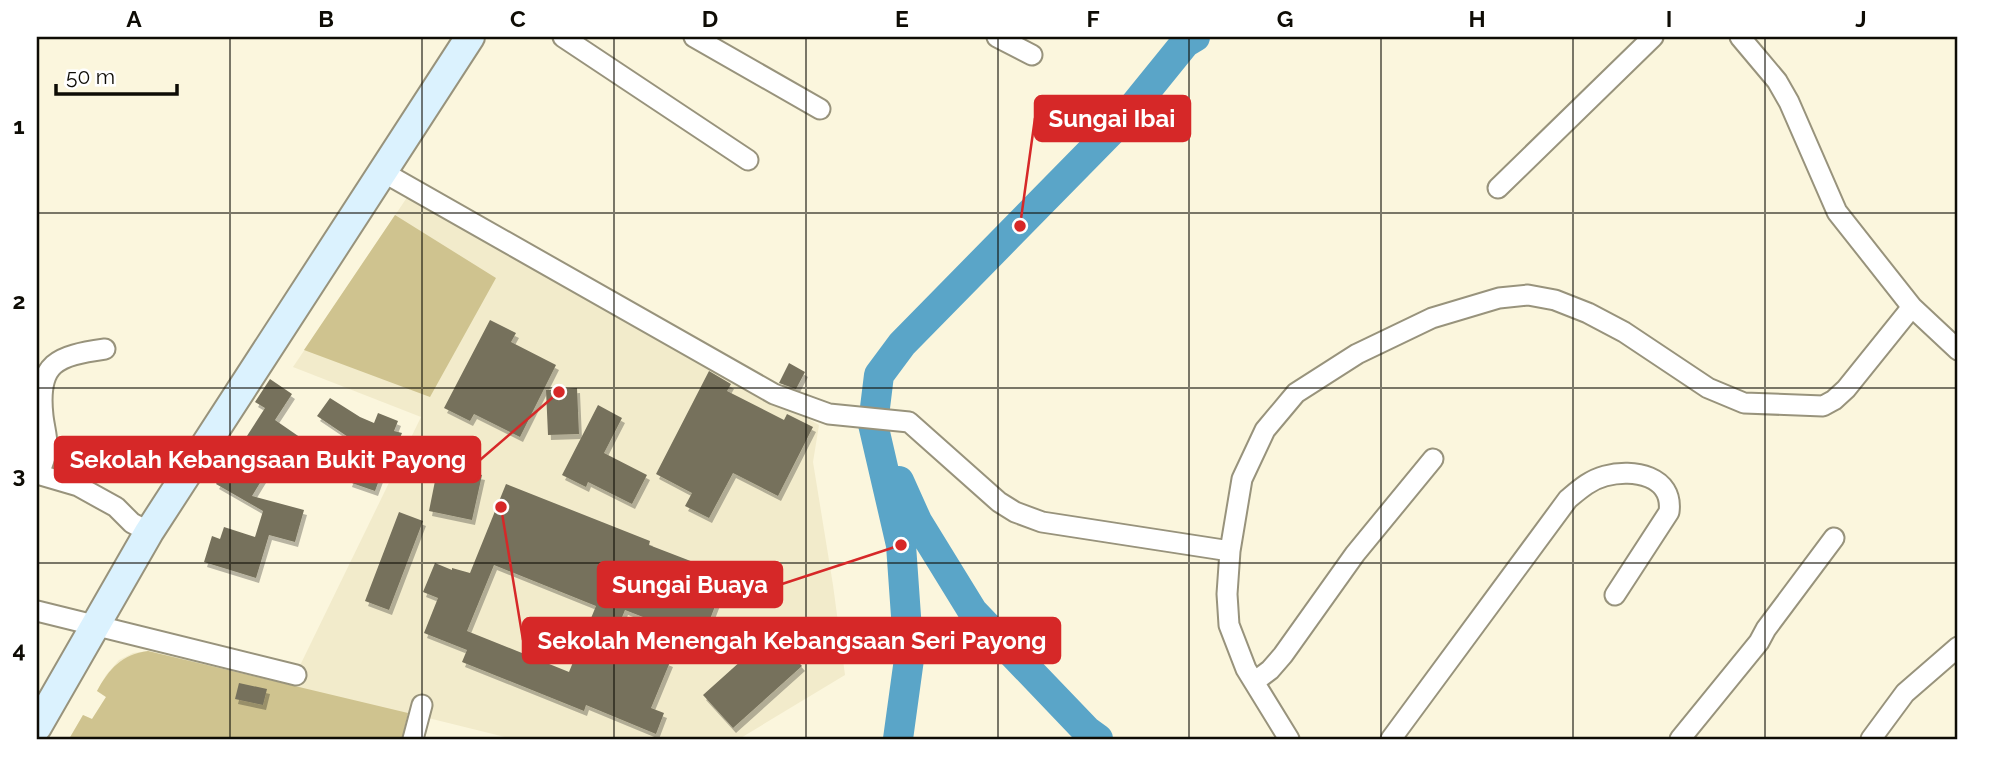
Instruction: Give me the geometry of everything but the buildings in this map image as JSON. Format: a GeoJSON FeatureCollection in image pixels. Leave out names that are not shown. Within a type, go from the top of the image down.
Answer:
{"type":"FeatureCollection","features":[{"type":"Feature","properties":{"kind":"main road"},"geometry":{"type":"LineString","coordinates":[[37,727],[149,532],[470,37]]}},
{"type":"Feature","properties":{"kind":"street"},"geometry":{"type":"LineString","coordinates":[[564,37],[748,160]]}},
{"type":"Feature","properties":{"kind":"street"},"geometry":{"type":"LineString","coordinates":[[694,37],[820,109]]}},
{"type":"Feature","properties":{"kind":"street"},"geometry":{"type":"LineString","coordinates":[[997,37],[1032,55]]}},
{"type":"Feature","properties":{"kind":"street"},"geometry":{"type":"LineString","coordinates":[[1498,188],[1653,37]]}},
{"type":"Feature","properties":{"kind":"street"},"geometry":{"type":"LineString","coordinates":[[1740,37],[1777,81],[1789,102],[1837,212],[1912,307],[1958,350]]}},
{"type":"Feature","properties":{"kind":"street"},"geometry":{"type":"LineString","coordinates":[[383,172],[774,394],[811,409],[844,415],[900,419],[917,427],[999,502],[1015,512],[1042,522],[1230,551]]}},
{"type":"Feature","properties":{"kind":"street"},"geometry":{"type":"LineString","coordinates":[[1289,739],[1246,669],[1229,625],[1227,594],[1230,551],[1242,479],[1265,430],[1296,393],[1357,354],[1432,318],[1499,298],[1528,295],[1555,300],[1588,313],[1624,332],[1708,387],[1735,400],[1745,403],[1823,406],[1846,389],[1912,307]]}},
{"type":"Feature","properties":{"kind":"street"},"geometry":{"type":"LineString","coordinates":[[105,349],[75,353],[54,363],[43,382],[42,402],[47,448],[38,475],[78,486],[116,507],[132,523],[149,532]]}},
{"type":"Feature","properties":{"kind":"street"},"geometry":{"type":"LineString","coordinates":[[1254,682],[1270,670],[1283,655],[1355,554],[1433,459]]}},
{"type":"Feature","properties":{"kind":"street"},"geometry":{"type":"LineString","coordinates":[[1391,739],[1568,499],[1585,485],[1604,476],[1640,474],[1656,482],[1667,492],[1669,512],[1615,595]]}},
{"type":"Feature","properties":{"kind":"street"},"geometry":{"type":"LineString","coordinates":[[1679,739],[1759,642],[1834,538]]}},
{"type":"Feature","properties":{"kind":"street"},"geometry":{"type":"LineString","coordinates":[[37,611],[296,675]]}},
{"type":"Feature","properties":{"kind":"street"},"geometry":{"type":"LineString","coordinates":[[1871,739],[1905,693],[1958,647]]}},
{"type":"Feature","properties":{"kind":"street"},"geometry":{"type":"LineString","coordinates":[[413,739],[422,705]]}},
{"type":"Feature","properties":{"kind":"shaded area"},"geometry":{"type":"Polygon","coordinates":[[[410,193],[819,425],[813,462],[845,675],[739,739],[513,739],[408,713],[402,739],[69,739],[83,715],[92,719],[106,697],[97,691],[106,675],[119,660],[133,653],[148,651],[291,684],[421,417],[293,367],[410,193]]]}},
{"type":"Feature","properties":{"kind":"shaded area"},"geometry":{"type":"Polygon","coordinates":[[[395,215],[496,278],[430,397],[304,350],[395,215]]]}},
{"type":"Feature","properties":{"kind":"shaded area"},"geometry":{"type":"Polygon","coordinates":[[[148,651],[408,713],[402,739],[69,739],[83,715],[92,719],[106,697],[97,691],[112,669],[131,655],[148,651]]]}},
{"type":"Feature","properties":{"kind":"waterway"},"geometry":{"type":"LineString","coordinates":[[898,739],[909,659],[901,545],[873,424],[879,375],[902,344],[1125,117],[1185,43],[1195,37]]}},
{"type":"Feature","properties":{"kind":"waterway"},"geometry":{"type":"LineString","coordinates":[[899,481],[917,521],[973,612],[1087,731],[1098,739]]}},
{"type":"Feature","properties":{"kind":"place","name":"Sungai Ibai"},"geometry":{"type":"Point","coordinates":[1020,226]}},
{"type":"Feature","properties":{"kind":"place","name":"Sekolah Kebangsaan Bukit Payong"},"geometry":{"type":"Point","coordinates":[559,392]}},
{"type":"Feature","properties":{"kind":"place","name":"Sekolah Menengah Kebangsaan Seri Payong"},"geometry":{"type":"Point","coordinates":[501,507]}},
{"type":"Feature","properties":{"kind":"place","name":"Sungai Buaya"},"geometry":{"type":"Point","coordinates":[901,545]}}]}
